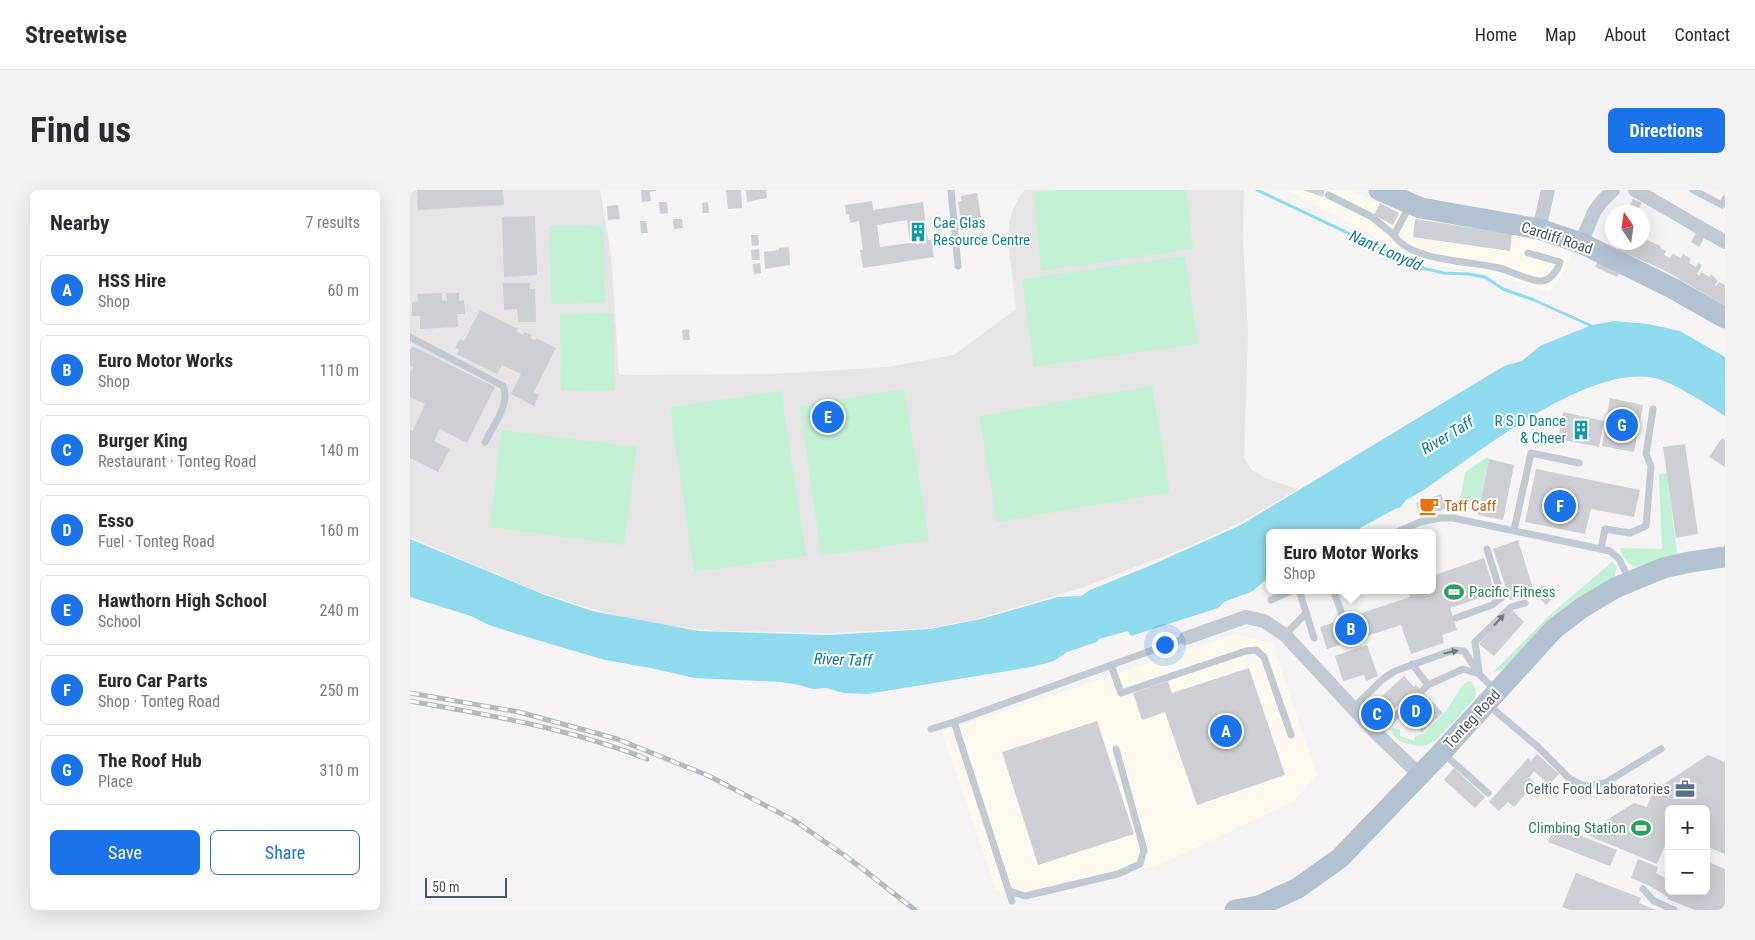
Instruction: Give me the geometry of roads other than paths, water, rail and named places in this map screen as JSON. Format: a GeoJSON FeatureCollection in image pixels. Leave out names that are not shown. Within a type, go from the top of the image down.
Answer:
{"type":"FeatureCollection","features":[{"type":"Feature","properties":{"kind":"main road","name":"Cardiff Road"},"geometry":{"type":"LineString","coordinates":[[1378,190],[1421,208],[1539,229],[1581,243],[1674,289],[1725,318]]}},
{"type":"Feature","properties":{"kind":"main road","name":"Tonteg Road"},"geometry":{"type":"LineString","coordinates":[[1235,910],[1260,906],[1298,888],[1340,858],[1442,752],[1554,629],[1583,607],[1615,588],[1663,568],[1725,557]]}},
{"type":"Feature","properties":{"kind":"street"},"geometry":{"type":"LineString","coordinates":[[1539,229],[1548,190]]}},
{"type":"Feature","properties":{"kind":"street"},"geometry":{"type":"LineString","coordinates":[[1581,243],[1594,212],[1613,190]]}},
{"type":"Feature","properties":{"kind":"street"},"geometry":{"type":"LineString","coordinates":[[1635,190],[1725,242]]}},
{"type":"Feature","properties":{"kind":"street"},"geometry":{"type":"LineString","coordinates":[[1186,638],[1246,617],[1264,621],[1285,635],[1378,735],[1420,774]]}},
{"type":"Feature","properties":{"kind":"lane"},"geometry":{"type":"LineString","coordinates":[[951,190],[958,266]]}},
{"type":"Feature","properties":{"kind":"lane"},"geometry":{"type":"LineString","coordinates":[[1693,190],[1724,203]]}},
{"type":"Feature","properties":{"kind":"lane"},"geometry":{"type":"LineString","coordinates":[[1328,195],[1372,217],[1401,243],[1419,254],[1499,268],[1540,282],[1558,270],[1560,262],[1528,253]]}},
{"type":"Feature","properties":{"kind":"lane"},"geometry":{"type":"LineString","coordinates":[[1394,235],[1410,204]]}},
{"type":"Feature","properties":{"kind":"lane"},"geometry":{"type":"LineString","coordinates":[[410,337],[503,386],[506,392],[506,401],[485,442]]}},
{"type":"Feature","properties":{"kind":"lane"},"geometry":{"type":"LineString","coordinates":[[1601,548],[1605,529],[1630,533],[1646,526],[1651,466],[1646,454],[1653,409]]}},
{"type":"Feature","properties":{"kind":"lane"},"geometry":{"type":"LineString","coordinates":[[1514,530],[1531,453],[1579,463]]}},
{"type":"Feature","properties":{"kind":"lane"},"geometry":{"type":"LineString","coordinates":[[1404,529],[1420,522],[1440,518],[1453,518],[1601,548],[1610,551],[1619,559],[1630,581]]}},
{"type":"Feature","properties":{"kind":"lane"},"geometry":{"type":"LineString","coordinates":[[1456,618],[1492,605],[1502,597],[1487,550]]}},
{"type":"Feature","properties":{"kind":"lane"},"geometry":{"type":"LineString","coordinates":[[1271,600],[1284,594]]}},
{"type":"Feature","properties":{"kind":"lane"},"geometry":{"type":"LineString","coordinates":[[1300,594],[1314,638]]}},
{"type":"Feature","properties":{"kind":"lane"},"geometry":{"type":"LineString","coordinates":[[1335,594],[1344,619]]}},
{"type":"Feature","properties":{"kind":"lane"},"geometry":{"type":"LineString","coordinates":[[1479,674],[1476,642],[1510,607],[1525,603]]}},
{"type":"Feature","properties":{"kind":"lane"},"geometry":{"type":"LineString","coordinates":[[1285,635],[1306,613]]}},
{"type":"Feature","properties":{"kind":"lane"},"geometry":{"type":"LineString","coordinates":[[931,729],[1186,638]]}},
{"type":"Feature","properties":{"kind":"lane"},"geometry":{"type":"LineString","coordinates":[[1111,665],[1120,693],[1246,650],[1256,650],[1264,657],[1291,735]]}},
{"type":"Feature","properties":{"kind":"lane"},"geometry":{"type":"LineString","coordinates":[[1353,708],[1395,671],[1454,650],[1464,651],[1492,698],[1570,778],[1584,786],[1606,783],[1661,749]]}},
{"type":"Feature","properties":{"kind":"lane"},"geometry":{"type":"LineString","coordinates":[[1412,664],[1428,685]]}},
{"type":"Feature","properties":{"kind":"lane"},"geometry":{"type":"LineString","coordinates":[[1378,735],[1428,685],[1463,670],[1479,674]]}},
{"type":"Feature","properties":{"kind":"lane"},"geometry":{"type":"LineString","coordinates":[[954,722],[1012,901]]}},
{"type":"Feature","properties":{"kind":"lane"},"geometry":{"type":"LineString","coordinates":[[1009,891],[1025,896],[1118,874],[1140,864],[1144,850],[1116,750]]}},
{"type":"Feature","properties":{"kind":"lane"},"geometry":{"type":"LineString","coordinates":[[1442,752],[1488,793]]}},
{"type":"Feature","properties":{"kind":"lane"},"geometry":{"type":"LineString","coordinates":[[1643,889],[1654,901],[1674,910]]}},
{"type":"Feature","properties":{"kind":"water","name":"River Taff"},"geometry":{"type":"Polygon","coordinates":[[[1614,321],[1648,324],[1680,331],[1725,357],[1725,416],[1681,389],[1654,378],[1627,377],[1597,385],[1566,398],[1534,415],[1406,500],[1400,508],[1358,529],[1266,529],[1266,580],[1253,591],[1224,602],[1218,608],[1131,636],[1128,631],[1099,639],[1097,642],[1067,652],[1054,661],[1031,667],[867,694],[844,693],[826,688],[813,689],[781,682],[695,678],[605,660],[489,625],[471,616],[410,597],[410,539],[545,595],[592,611],[699,631],[829,635],[930,629],[981,619],[1058,597],[1081,596],[1090,590],[1241,525],[1504,366],[1522,361],[1540,346],[1592,325],[1614,321]]]}},
{"type":"Feature","properties":{"kind":"waterway","name":"Nant Lonydd"},"geometry":{"type":"LineString","coordinates":[[1257,190],[1422,268],[1444,273],[1485,277],[1503,289],[1534,300],[1594,327]]}},
{"type":"Feature","properties":{"kind":"railway"},"geometry":{"type":"LineString","coordinates":[[410,693],[519,712],[617,739],[707,775],[795,821],[851,860],[915,910]]}},
{"type":"Feature","properties":{"kind":"railway"},"geometry":{"type":"LineString","coordinates":[[410,701],[560,731],[618,748],[647,759]]}},
{"type":"Feature","properties":{"kind":"place","name":"Cae Glas Resource Centre"},"geometry":{"type":"Point","coordinates":[918,232]}},
{"type":"Feature","properties":{"kind":"place","name":"Hawthorn High School"},"geometry":{"type":"Point","coordinates":[828,417]}},
{"type":"Feature","properties":{"kind":"place","name":"The Roof Hub"},"geometry":{"type":"Point","coordinates":[1622,425]}},
{"type":"Feature","properties":{"kind":"place","name":"R S D Dance & Cheer"},"geometry":{"type":"Point","coordinates":[1581,430]}},
{"type":"Feature","properties":{"kind":"place","name":"Taff Caff"},"geometry":{"type":"Point","coordinates":[1429,506]}},
{"type":"Feature","properties":{"kind":"place","name":"Euro Car Parts"},"geometry":{"type":"Point","coordinates":[1560,506]}},
{"type":"Feature","properties":{"kind":"place","name":"Pacific Fitness"},"geometry":{"type":"Point","coordinates":[1454,592]}},
{"type":"Feature","properties":{"kind":"place","name":"Euro Motor Works"},"geometry":{"type":"Point","coordinates":[1351,629]}},
{"type":"Feature","properties":{"kind":"place","name":"Esso"},"geometry":{"type":"Point","coordinates":[1416,711]}},
{"type":"Feature","properties":{"kind":"place","name":"Burger King"},"geometry":{"type":"Point","coordinates":[1377,714]}},
{"type":"Feature","properties":{"kind":"place","name":"HSS Hire"},"geometry":{"type":"Point","coordinates":[1226,731]}},
{"type":"Feature","properties":{"kind":"place","name":"Celtic Food Laboratories"},"geometry":{"type":"Point","coordinates":[1685,789]}},
{"type":"Feature","properties":{"kind":"place","name":"Climbing Station"},"geometry":{"type":"Point","coordinates":[1641,828]}}]}
